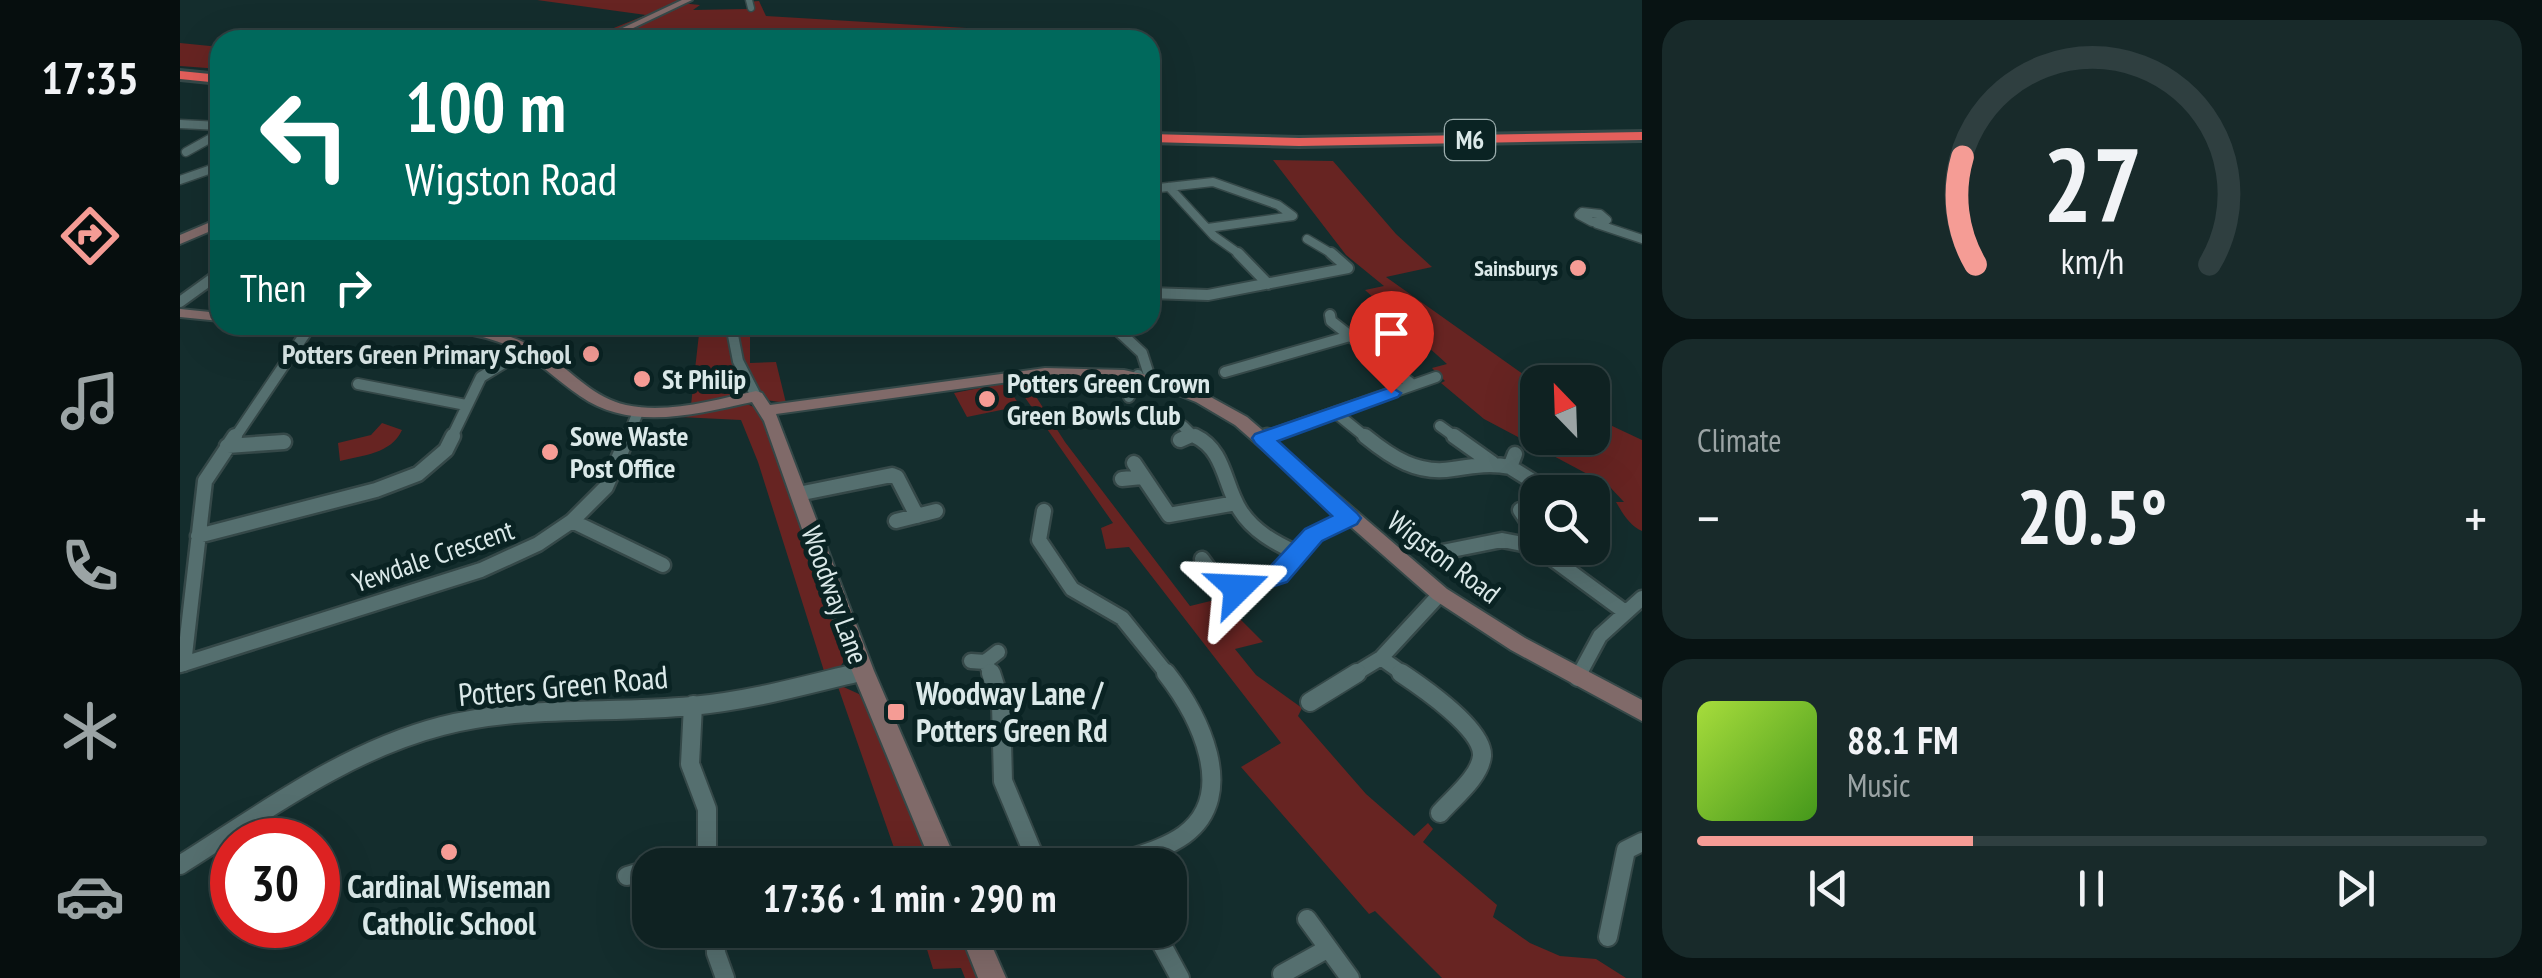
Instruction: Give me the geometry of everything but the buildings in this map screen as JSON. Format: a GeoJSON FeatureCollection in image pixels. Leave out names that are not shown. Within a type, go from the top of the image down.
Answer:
{"type":"FeatureCollection","features":[{"type":"Feature","properties":{"kind":"highway"},"geometry":{"type":"LineString","coordinates":[[180,72],[210,75]]}},
{"type":"Feature","properties":{"kind":"highway"},"geometry":{"type":"LineString","coordinates":[[1300,146],[1642,128]]}},
{"type":"Feature","properties":{"kind":"highway","name":"M6"},"geometry":{"type":"LineString","coordinates":[[1160,142],[1300,146],[1642,140]]}},
{"type":"Feature","properties":{"kind":"highway"},"geometry":{"type":"LineString","coordinates":[[1300,146],[1642,152]]}},
{"type":"Feature","properties":{"kind":"street"},"geometry":{"type":"LineString","coordinates":[[623,30],[688,0]]}},
{"type":"Feature","properties":{"kind":"street"},"geometry":{"type":"LineString","coordinates":[[204,124],[210,121]]}},
{"type":"Feature","properties":{"kind":"street"},"geometry":{"type":"LineString","coordinates":[[180,124],[210,126]]}},
{"type":"Feature","properties":{"kind":"street"},"geometry":{"type":"LineString","coordinates":[[186,152],[210,136]]}},
{"type":"Feature","properties":{"kind":"street"},"geometry":{"type":"LineString","coordinates":[[180,180],[210,170]]}},
{"type":"Feature","properties":{"kind":"street"},"geometry":{"type":"LineString","coordinates":[[1160,188],[1213,182],[1278,205],[1293,216],[1208,228]]}},
{"type":"Feature","properties":{"kind":"street"},"geometry":{"type":"LineString","coordinates":[[1169,187],[1268,284]]}},
{"type":"Feature","properties":{"kind":"street"},"geometry":{"type":"LineString","coordinates":[[1595,212],[1638,238],[1592,222],[1580,213],[1595,212]]}},
{"type":"Feature","properties":{"kind":"street"},"geometry":{"type":"LineString","coordinates":[[180,240],[210,226]]}},
{"type":"Feature","properties":{"kind":"street"},"geometry":{"type":"LineString","coordinates":[[1160,293],[1208,294],[1348,268],[1331,252],[1307,239]]}},
{"type":"Feature","properties":{"kind":"street"},"geometry":{"type":"LineString","coordinates":[[180,302],[210,280]]}},
{"type":"Feature","properties":{"kind":"street"},"geometry":{"type":"LineString","coordinates":[[180,313],[210,316]]}},
{"type":"Feature","properties":{"kind":"street"},"geometry":{"type":"LineString","coordinates":[[1326,317],[1412,385]]}},
{"type":"Feature","properties":{"kind":"street"},"geometry":{"type":"LineString","coordinates":[[182,664],[202,488],[304,335]]}},
{"type":"Feature","properties":{"kind":"street"},"geometry":{"type":"LineString","coordinates":[[486,335],[527,349],[593,398],[638,412]]}},
{"type":"Feature","properties":{"kind":"street","name":"Woodway Lane"},"geometry":{"type":"LineString","coordinates":[[733,335],[738,361],[761,404],[798,494],[863,671],[938,848]]}},
{"type":"Feature","properties":{"kind":"street"},"geometry":{"type":"LineString","coordinates":[[1123,335],[1143,352],[1144,376],[1128,388],[1129,397]]}},
{"type":"Feature","properties":{"kind":"street"},"geometry":{"type":"LineString","coordinates":[[1225,372],[1350,336]]}},
{"type":"Feature","properties":{"kind":"street"},"geometry":{"type":"LineString","coordinates":[[198,536],[405,481],[446,450],[480,378],[527,349]]}},
{"type":"Feature","properties":{"kind":"street","name":"Wigston Road"},"geometry":{"type":"LineString","coordinates":[[638,412],[680,412],[1048,372],[1103,370],[1144,376],[1212,402],[1262,438],[1440,594],[1642,711]]}},
{"type":"Feature","properties":{"kind":"street"},"geometry":{"type":"LineString","coordinates":[[1262,438],[1436,376]]}},
{"type":"Feature","properties":{"kind":"street"},"geometry":{"type":"LineString","coordinates":[[358,384],[466,405]]}},
{"type":"Feature","properties":{"kind":"street","name":"Yewdale Crescent"},"geometry":{"type":"LineString","coordinates":[[182,664],[481,570],[538,544],[572,521],[606,488],[638,412]]}},
{"type":"Feature","properties":{"kind":"street"},"geometry":{"type":"LineString","coordinates":[[1336,413],[1426,477],[1513,461],[1530,475]]}},
{"type":"Feature","properties":{"kind":"street"},"geometry":{"type":"LineString","coordinates":[[1440,426],[1492,463]]}},
{"type":"Feature","properties":{"kind":"street"},"geometry":{"type":"LineString","coordinates":[[1185,434],[1206,441],[1216,454],[1236,503],[1258,530],[1297,553]]}},
{"type":"Feature","properties":{"kind":"street"},"geometry":{"type":"LineString","coordinates":[[227,446],[284,442]]}},
{"type":"Feature","properties":{"kind":"street"},"geometry":{"type":"LineString","coordinates":[[1134,463],[1164,519],[1236,503]]}},
{"type":"Feature","properties":{"kind":"street"},"geometry":{"type":"LineString","coordinates":[[798,494],[892,475],[900,482],[917,516]]}},
{"type":"Feature","properties":{"kind":"street"},"geometry":{"type":"LineString","coordinates":[[1122,480],[1142,477]]}},
{"type":"Feature","properties":{"kind":"street"},"geometry":{"type":"LineString","coordinates":[[896,521],[936,511]]}},
{"type":"Feature","properties":{"kind":"street"},"geometry":{"type":"LineString","coordinates":[[1044,511],[1039,540],[1064,580],[1078,595],[1114,610],[1128,623],[1187,706],[1209,745],[1212,781],[1195,824],[1176,840],[1156,848]]}},
{"type":"Feature","properties":{"kind":"street"},"geometry":{"type":"LineString","coordinates":[[1202,559],[1235,595],[1278,575],[1314,535],[1349,518]]}},
{"type":"Feature","properties":{"kind":"street"},"geometry":{"type":"LineString","coordinates":[[572,521],[664,565]]}},
{"type":"Feature","properties":{"kind":"street"},"geometry":{"type":"LineString","coordinates":[[1442,552],[1498,539],[1520,540]]}},
{"type":"Feature","properties":{"kind":"street"},"geometry":{"type":"LineString","coordinates":[[1562,565],[1625,612]]}},
{"type":"Feature","properties":{"kind":"street"},"geometry":{"type":"LineString","coordinates":[[1310,702],[1380,658],[1440,594]]}},
{"type":"Feature","properties":{"kind":"street"},"geometry":{"type":"LineString","coordinates":[[1578,677],[1600,636],[1642,598]]}},
{"type":"Feature","properties":{"kind":"street"},"geometry":{"type":"LineString","coordinates":[[985,658],[1004,699],[1004,786],[1031,848]]}},
{"type":"Feature","properties":{"kind":"street"},"geometry":{"type":"LineString","coordinates":[[1380,658],[1467,726],[1480,746],[1482,756],[1476,766],[1440,812]]}},
{"type":"Feature","properties":{"kind":"street","name":"Potters Green Road"},"geometry":{"type":"LineString","coordinates":[[180,866],[316,782],[428,730],[477,718],[693,706],[863,671]]}},
{"type":"Feature","properties":{"kind":"street"},"geometry":{"type":"LineString","coordinates":[[693,706],[690,764],[706,800],[706,848]]}},
{"type":"Feature","properties":{"kind":"street"},"geometry":{"type":"LineString","coordinates":[[1608,938],[1626,850],[1642,842]]}},
{"type":"Feature","properties":{"kind":"street"},"geometry":{"type":"LineString","coordinates":[[626,876],[632,874]]}},
{"type":"Feature","properties":{"kind":"street"},"geometry":{"type":"LineString","coordinates":[[1307,919],[1350,978]]}},
{"type":"Feature","properties":{"kind":"street"},"geometry":{"type":"LineString","coordinates":[[716,948],[726,978]]}},
{"type":"Feature","properties":{"kind":"street"},"geometry":{"type":"LineString","coordinates":[[980,948],[992,978]]}},
{"type":"Feature","properties":{"kind":"street"},"geometry":{"type":"LineString","coordinates":[[1164,948],[1180,978]]}},
{"type":"Feature","properties":{"kind":"street"},"geometry":{"type":"LineString","coordinates":[[1282,974],[1327,949]]}},
{"type":"Feature","properties":{"kind":"shaded area"},"geometry":{"type":"Polygon","coordinates":[[[537,0],[685,0],[681,3],[700,5],[693,10],[748,9],[746,2],[759,1],[766,16],[1000,30],[609,30],[646,15],[537,0]]]}},
{"type":"Feature","properties":{"kind":"shaded area"},"geometry":{"type":"Polygon","coordinates":[[[180,43],[210,46],[210,68],[180,66],[180,43]]]}},
{"type":"Feature","properties":{"kind":"shaded area"},"geometry":{"type":"Polygon","coordinates":[[[1273,160],[1333,161],[1396,234],[1432,267],[1386,277],[1520,372],[1520,438],[1484,419],[1441,383],[1445,381],[1432,368],[1447,364],[1365,290],[1384,286],[1346,255],[1273,160]]]}},
{"type":"Feature","properties":{"kind":"shaded area"},"geometry":{"type":"Polygon","coordinates":[[[699,335],[729,335],[745,384],[742,394],[691,405],[699,335]]]}},
{"type":"Feature","properties":{"kind":"shaded area"},"geometry":{"type":"Polygon","coordinates":[[[739,335],[750,335],[750,363],[776,362],[786,403],[766,400],[744,364],[739,335]]]}},
{"type":"Feature","properties":{"kind":"shaded area"},"geometry":{"type":"Polygon","coordinates":[[[1026,381],[1065,442],[1190,606],[1227,597],[1237,607],[1235,614],[1263,642],[1235,649],[1256,675],[1302,708],[1298,716],[1366,794],[1414,836],[1428,823],[1433,829],[1423,842],[1497,905],[1493,917],[1530,943],[1560,956],[1596,959],[1626,978],[1442,978],[1375,911],[1369,914],[1241,767],[1281,743],[1129,547],[1106,549],[1101,528],[1113,523],[1014,382],[1026,381]]]}},
{"type":"Feature","properties":{"kind":"shaded area","name":"Potters Green Crown Green Bowls Club"},"geometry":{"type":"Polygon","coordinates":[[[1005,383],[1020,406],[967,417],[954,393],[1005,383]]]}},
{"type":"Feature","properties":{"kind":"shaded area"},"geometry":{"type":"Polygon","coordinates":[[[745,403],[760,410],[774,438],[848,655],[840,667],[824,671],[741,420],[680,417],[745,403]]]}},
{"type":"Feature","properties":{"kind":"shaded area"},"geometry":{"type":"Polygon","coordinates":[[[382,423],[402,430],[391,444],[340,461],[338,443],[371,435],[382,423]]]}},
{"type":"Feature","properties":{"kind":"shaded area"},"geometry":{"type":"Polygon","coordinates":[[[1610,425],[1642,440],[1642,531],[1616,502],[1624,502],[1610,487],[1610,475],[1589,475],[1552,455],[1610,455],[1610,425]]]}},
{"type":"Feature","properties":{"kind":"shaded area"},"geometry":{"type":"Polygon","coordinates":[[[837,684],[859,694],[884,739],[927,848],[894,848],[837,684]]]}},
{"type":"Feature","properties":{"kind":"shaded area"},"geometry":{"type":"Polygon","coordinates":[[[927,948],[970,948],[982,978],[965,978],[961,968],[933,969],[927,948]]]}},
{"type":"Feature","properties":{"kind":"place","name":"Sainsburys"},"geometry":{"type":"Point","coordinates":[1578,268]}},
{"type":"Feature","properties":{"kind":"place","name":"Potters Green Primary School"},"geometry":{"type":"Point","coordinates":[591,354]}},
{"type":"Feature","properties":{"kind":"place","name":"St Philip"},"geometry":{"type":"Point","coordinates":[642,379]}},
{"type":"Feature","properties":{"kind":"place","name":"Potters Green Crown Green Bowls Club"},"geometry":{"type":"Point","coordinates":[987,399]}},
{"type":"Feature","properties":{"kind":"place","name":"Sowe Waste Post Office"},"geometry":{"type":"Point","coordinates":[550,452]}},
{"type":"Feature","properties":{"kind":"place","name":"Woodway Lane / Potters Green Rd"},"geometry":{"type":"Point","coordinates":[896,712]}},
{"type":"Feature","properties":{"kind":"place","name":"Cardinal Wiseman Catholic School"},"geometry":{"type":"Point","coordinates":[449,852]}},
{"type":"Feature","properties":{"kind":"route"},"geometry":{"type":"LineString","coordinates":[[1238,588],[1278,575],[1314,535],[1349,518],[1262,438],[1391,393]]}}]}
